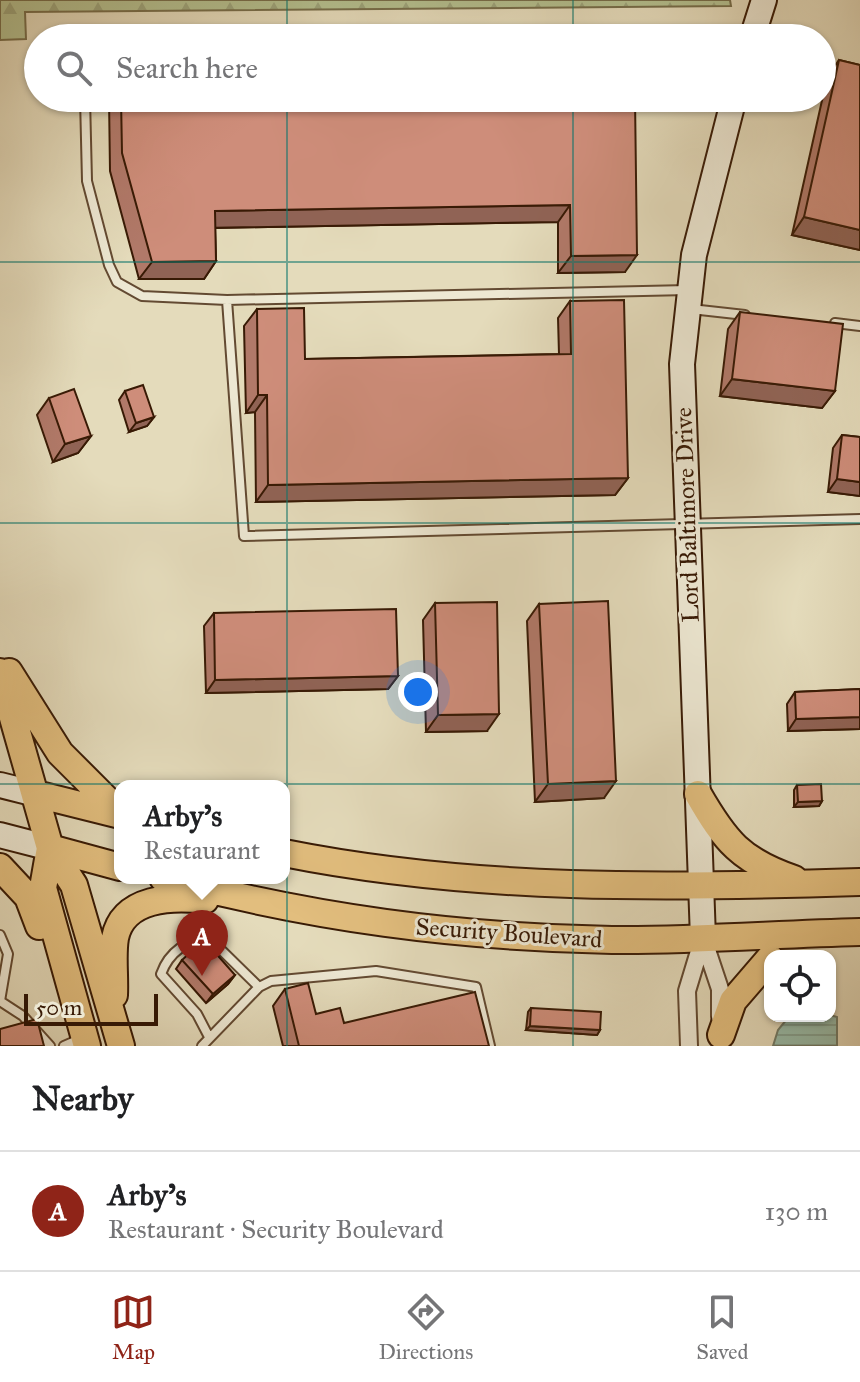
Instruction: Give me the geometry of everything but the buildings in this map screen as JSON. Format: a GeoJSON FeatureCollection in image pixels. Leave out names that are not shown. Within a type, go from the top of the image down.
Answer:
{"type":"FeatureCollection","features":[{"type":"Feature","properties":{"kind":"main road"},"geometry":{"type":"LineString","coordinates":[[756,24],[764,0]]}},
{"type":"Feature","properties":{"kind":"main road","name":"Lord Baltimore Drive"},"geometry":{"type":"LineString","coordinates":[[703,938],[682,435],[688,299],[712,173],[730,112]]}},
{"type":"Feature","properties":{"kind":"main road"},"geometry":{"type":"LineString","coordinates":[[0,658],[60,753],[114,808]]}},
{"type":"Feature","properties":{"kind":"main road"},"geometry":{"type":"LineString","coordinates":[[0,672],[50,848],[74,885],[117,1034]]}},
{"type":"Feature","properties":{"kind":"main road"},"geometry":{"type":"LineString","coordinates":[[0,785],[114,813]]}},
{"type":"Feature","properties":{"kind":"main road"},"geometry":{"type":"LineString","coordinates":[[698,794],[735,850],[763,868],[809,884]]}},
{"type":"Feature","properties":{"kind":"main road"},"geometry":{"type":"LineString","coordinates":[[0,835],[114,865]]}},
{"type":"Feature","properties":{"kind":"main road"},"geometry":{"type":"LineString","coordinates":[[50,848],[43,888],[78,1043]]}},
{"type":"Feature","properties":{"kind":"main road"},"geometry":{"type":"LineString","coordinates":[[290,854],[396,872],[464,878],[702,887],[860,882]]}},
{"type":"Feature","properties":{"kind":"main road"},"geometry":{"type":"LineString","coordinates":[[0,867],[28,897],[78,1043]]}},
{"type":"Feature","properties":{"kind":"main road","name":"Security Boulevard"},"geometry":{"type":"LineString","coordinates":[[188,884],[314,914],[419,929],[539,938],[703,938],[860,932]]}},
{"type":"Feature","properties":{"kind":"main road"},"geometry":{"type":"LineString","coordinates":[[117,1034],[115,936],[133,910],[151,902],[184,897],[314,914]]}},
{"type":"Feature","properties":{"kind":"main road"},"geometry":{"type":"LineString","coordinates":[[786,950],[821,933]]}},
{"type":"Feature","properties":{"kind":"main road"},"geometry":{"type":"LineString","coordinates":[[721,1040],[733,1001],[764,965]]}},
{"type":"Feature","properties":{"kind":"street","name":"Lord Baltimore Drive"},"geometry":{"type":"LineString","coordinates":[[703,938],[720,989],[721,1040]]}},
{"type":"Feature","properties":{"kind":"street","name":"Lord Baltimore Drive"},"geometry":{"type":"LineString","coordinates":[[689,1046],[687,991],[703,938]]}},
{"type":"Feature","properties":{"kind":"lane"},"geometry":{"type":"LineString","coordinates":[[85,112],[87,181],[109,265],[117,282],[142,296],[227,300],[688,299],[755,316]]}},
{"type":"Feature","properties":{"kind":"lane"},"geometry":{"type":"LineString","coordinates":[[227,300],[244,536],[860,519]]}},
{"type":"Feature","properties":{"kind":"lane"},"geometry":{"type":"LineString","coordinates":[[830,323],[860,326]]}},
{"type":"Feature","properties":{"kind":"lane"},"geometry":{"type":"LineString","coordinates":[[0,935],[8,954],[0,1001],[23,1016],[50,1046]]}},
{"type":"Feature","properties":{"kind":"lane"},"geometry":{"type":"LineString","coordinates":[[209,1037],[197,1014],[161,974],[166,959],[193,939],[210,939],[259,987]]}},
{"type":"Feature","properties":{"kind":"lane"},"geometry":{"type":"LineString","coordinates":[[202,1046],[259,987],[290,978],[376,971],[476,987],[490,1046]]}},
{"type":"Feature","properties":{"kind":"green space"},"geometry":{"type":"Polygon","coordinates":[[[0,0],[730,0],[731,6],[25,12],[24,39],[0,40],[0,0]]]}},
{"type":"Feature","properties":{"kind":"shaded area"},"geometry":{"type":"Polygon","coordinates":[[[836,1017],[837,1046],[773,1046],[778,1030],[785,1022],[836,1022],[836,1017]]]}},
{"type":"Feature","properties":{"kind":"place","name":"Arby's"},"geometry":{"type":"Point","coordinates":[202,976]}}]}
